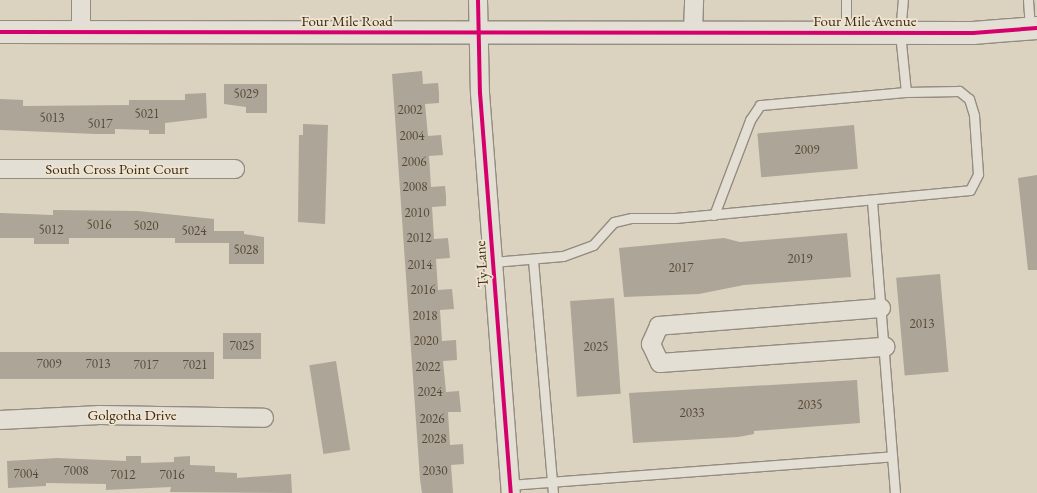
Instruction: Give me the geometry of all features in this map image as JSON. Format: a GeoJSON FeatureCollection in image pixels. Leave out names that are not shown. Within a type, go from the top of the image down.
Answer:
{"type":"FeatureCollection","features":[{"type":"Feature","properties":{"kind":"street"},"geometry":{"type":"LineString","coordinates":[[81,0],[81,32]]}},
{"type":"Feature","properties":{"kind":"street","name":"Ty Lane"},"geometry":{"type":"LineString","coordinates":[[478,0],[478,33],[510,489]]}},
{"type":"Feature","properties":{"kind":"street"},"geometry":{"type":"LineString","coordinates":[[693,32],[694,0]]}},
{"type":"Feature","properties":{"kind":"street","name":"Four Mile Avenue"},"geometry":{"type":"LineString","coordinates":[[693,32],[900,33],[1034,28]]}},
{"type":"Feature","properties":{"kind":"street","name":"Four Mile Road"},"geometry":{"type":"LineString","coordinates":[[0,32],[693,32]]}},
{"type":"Feature","properties":{"kind":"street","name":"South Cross Point Court"},"geometry":{"type":"LineString","coordinates":[[0,169],[235,169]]}},
{"type":"Feature","properties":{"kind":"street"},"geometry":{"type":"LineString","coordinates":[[881,308],[659,326],[651,344],[660,363],[885,346]]}},
{"type":"Feature","properties":{"kind":"street","name":"Golgotha Drive"},"geometry":{"type":"LineString","coordinates":[[0,420],[100,415],[264,418]]}},
{"type":"Feature","properties":{"kind":"lane"},"geometry":{"type":"LineString","coordinates":[[846,0],[846,33]]}},
{"type":"Feature","properties":{"kind":"lane"},"geometry":{"type":"LineString","coordinates":[[903,0],[900,33],[906,92]]}},
{"type":"Feature","properties":{"kind":"lane"},"geometry":{"type":"LineString","coordinates":[[1028,0],[1034,28]]}},
{"type":"Feature","properties":{"kind":"lane"},"geometry":{"type":"LineString","coordinates":[[493,262],[533,260],[563,256],[593,245],[614,222],[632,218],[714,215],[872,201],[970,190],[978,174],[974,115],[969,99],[959,91],[906,92],[760,105],[750,120],[714,215]]}},
{"type":"Feature","properties":{"kind":"lane"},"geometry":{"type":"LineString","coordinates":[[872,201],[885,346],[895,493]]}},
{"type":"Feature","properties":{"kind":"lane"},"geometry":{"type":"LineString","coordinates":[[533,260],[553,493]]}},
{"type":"Feature","properties":{"kind":"lane"},"geometry":{"type":"LineString","coordinates":[[510,489],[552,482],[892,456]]}},
{"type":"Feature","properties":{"kind":"building"},"geometry":{"type":"Polygon","coordinates":[[[422,71],[423,84],[438,83],[439,93],[439,103],[425,104],[428,136],[441,135],[443,155],[429,156],[431,187],[445,186],[446,196],[446,206],[432,207],[434,239],[448,238],[450,258],[436,259],[438,290],[452,289],[454,309],[440,310],[442,341],[456,340],[457,360],[443,361],[446,392],[459,391],[461,412],[448,412],[450,445],[463,444],[464,464],[451,465],[453,493],[422,493],[420,479],[392,74],[422,71]]]}},
{"type":"Feature","properties":{"kind":"building"},"geometry":{"type":"Polygon","coordinates":[[[224,84],[267,84],[267,113],[246,113],[246,107],[224,104],[224,84]]]}},
{"type":"Feature","properties":{"kind":"building"},"geometry":{"type":"Polygon","coordinates":[[[206,93],[207,118],[165,123],[165,134],[149,134],[149,130],[115,129],[115,134],[0,130],[0,99],[23,100],[23,106],[129,105],[129,100],[185,100],[185,94],[206,93]]]}},
{"type":"Feature","properties":{"kind":"building"},"geometry":{"type":"Polygon","coordinates":[[[303,124],[328,125],[325,224],[298,222],[299,135],[303,135],[303,124]]]}},
{"type":"Feature","properties":{"kind":"building"},"geometry":{"type":"Polygon","coordinates":[[[854,125],[858,169],[761,177],[757,133],[854,125]]]}},
{"type":"Feature","properties":{"kind":"building"},"geometry":{"type":"Polygon","coordinates":[[[1037,175],[1037,270],[1028,270],[1018,178],[1037,175]]]}},
{"type":"Feature","properties":{"kind":"building"},"geometry":{"type":"Polygon","coordinates":[[[53,210],[138,211],[214,219],[214,231],[244,231],[244,234],[264,237],[264,264],[229,264],[229,243],[175,243],[175,238],[69,238],[69,244],[34,244],[34,238],[0,238],[0,213],[53,215],[53,210]]]}},
{"type":"Feature","properties":{"kind":"building"},"geometry":{"type":"Polygon","coordinates":[[[847,233],[851,277],[744,285],[699,294],[624,297],[619,248],[724,238],[740,242],[847,233]]]}},
{"type":"Feature","properties":{"kind":"building"},"geometry":{"type":"Polygon","coordinates":[[[940,274],[949,372],[905,375],[896,278],[940,274]]]}},
{"type":"Feature","properties":{"kind":"building"},"geometry":{"type":"Polygon","coordinates":[[[614,298],[621,394],[577,397],[570,301],[614,298]]]}},
{"type":"Feature","properties":{"kind":"building"},"geometry":{"type":"Polygon","coordinates":[[[223,333],[261,333],[261,359],[223,359],[223,333]]]}},
{"type":"Feature","properties":{"kind":"building"},"geometry":{"type":"Polygon","coordinates":[[[0,352],[214,352],[214,379],[0,379],[0,352]]]}},
{"type":"Feature","properties":{"kind":"building"},"geometry":{"type":"Polygon","coordinates":[[[336,361],[350,450],[323,454],[309,365],[336,361]]]}},
{"type":"Feature","properties":{"kind":"building"},"geometry":{"type":"Polygon","coordinates":[[[857,380],[860,423],[754,431],[754,434],[738,437],[633,443],[629,393],[857,380]]]}},
{"type":"Feature","properties":{"kind":"building"},"geometry":{"type":"Polygon","coordinates":[[[126,456],[141,456],[141,463],[174,462],[174,457],[190,456],[190,465],[215,466],[215,472],[237,473],[237,478],[291,474],[292,493],[170,492],[171,487],[106,490],[106,484],[46,483],[46,486],[8,488],[7,461],[57,458],[126,461],[126,456]]]}},
{"type":"Feature","properties":{"kind":"cycle path"},"geometry":{"type":"LineString","coordinates":[[478,0],[480,93],[511,493]]}},
{"type":"Feature","properties":{"kind":"cycle path"},"geometry":{"type":"LineString","coordinates":[[0,32],[973,33],[1037,28]]}}]}
